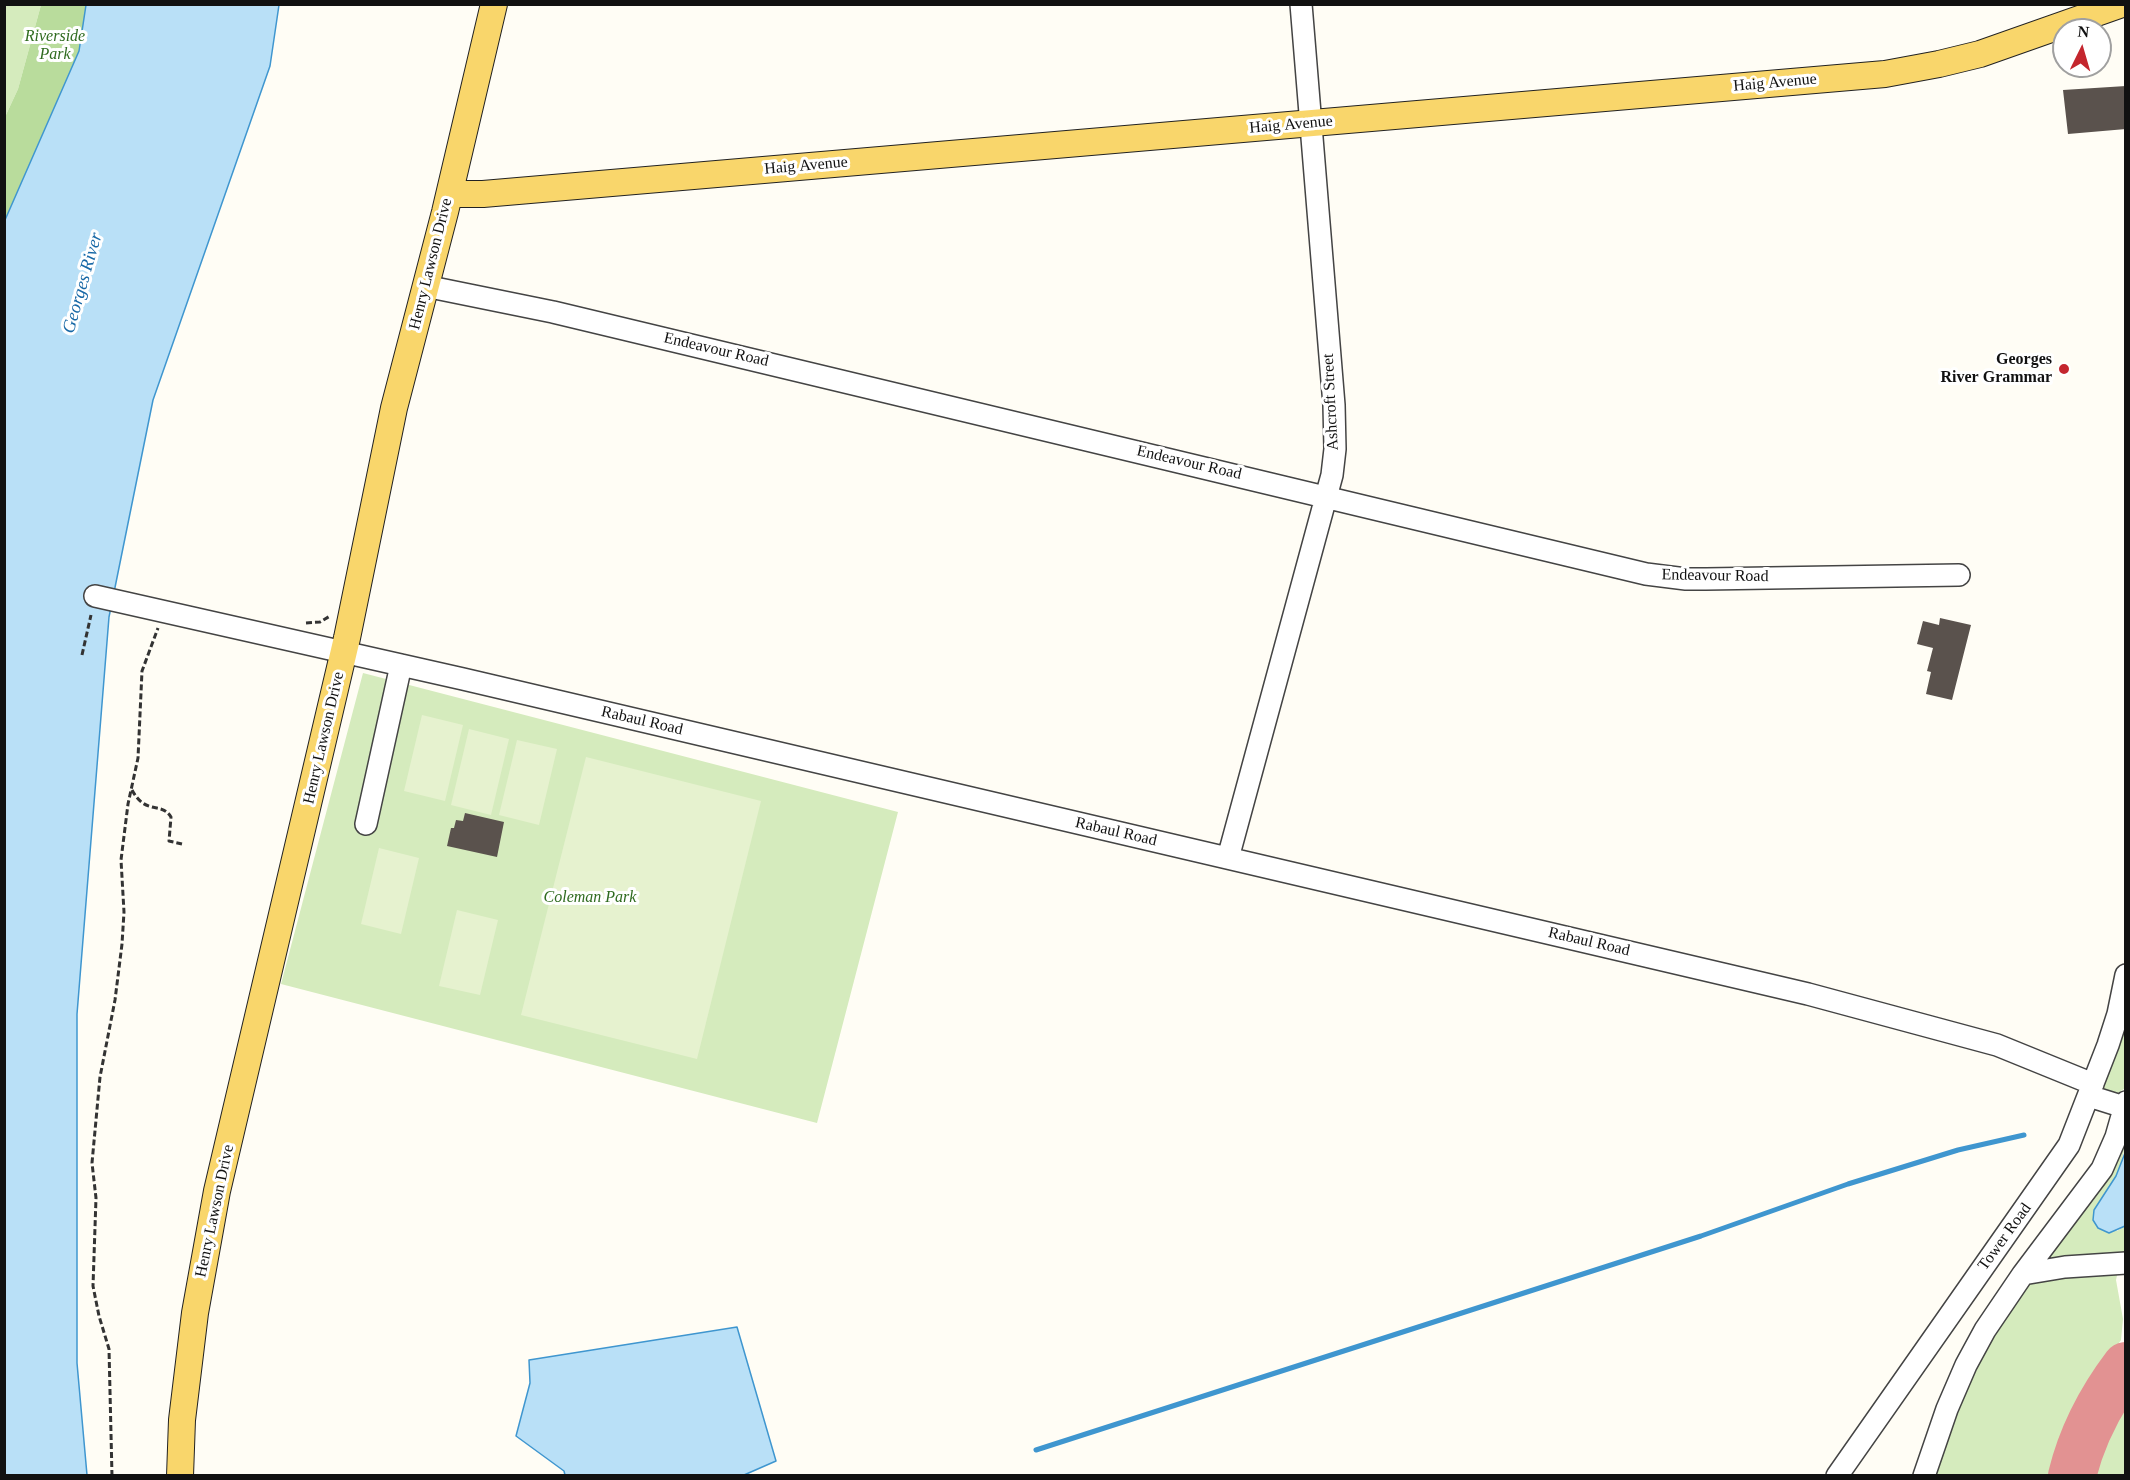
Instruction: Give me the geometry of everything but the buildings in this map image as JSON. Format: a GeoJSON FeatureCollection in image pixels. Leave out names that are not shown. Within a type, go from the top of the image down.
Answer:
{"type":"FeatureCollection","features":[{"type":"Feature","properties":{"kind":"main road","name":"Henry Lawson Drive"},"geometry":{"type":"LineString","coordinates":[[180,1476],[182,1420],[195,1314],[218,1191],[344,652],[394,408],[450,194],[494,4]]}},
{"type":"Feature","properties":{"kind":"main road","name":"Haig Avenue"},"geometry":{"type":"LineString","coordinates":[[450,194],[483,194],[1904,71],[1980,54],[2122,4]]}},
{"type":"Feature","properties":{"kind":"street","name":"Ashcroft Street"},"geometry":{"type":"LineString","coordinates":[[1228,858],[1334,462],[1336,435],[1301,4]]}},
{"type":"Feature","properties":{"kind":"street","name":"Endeavour Road"},"geometry":{"type":"LineString","coordinates":[[425,286],[565,315],[1666,577],[1706,579],[1959,575]]}},
{"type":"Feature","properties":{"kind":"street","name":"Rabaul Road"},"geometry":{"type":"LineString","coordinates":[[93,605],[131,604],[344,652],[1808,994],[1997,1045],[2125,1104]]}},
{"type":"Feature","properties":{"kind":"street"},"geometry":{"type":"LineString","coordinates":[[366,824],[401,665]]}},
{"type":"Feature","properties":{"kind":"street","name":"Tower Road"},"geometry":{"type":"LineString","coordinates":[[1837,1476],[2069,1145],[2114,1029],[2126,975]]}},
{"type":"Feature","properties":{"kind":"street"},"geometry":{"type":"LineString","coordinates":[[1924,1476],[1947,1409],[1966,1365],[1985,1330],[2023,1274],[2102,1169],[2116,1137],[2125,1104]]}},
{"type":"Feature","properties":{"kind":"street"},"geometry":{"type":"LineString","coordinates":[[2023,1274],[2073,1266],[2126,1263]]}},
{"type":"Feature","properties":{"kind":"path"},"geometry":{"type":"LineString","coordinates":[[82,655],[93,605]]}},
{"type":"Feature","properties":{"kind":"path"},"geometry":{"type":"LineString","coordinates":[[112,1476],[109,1349],[93,1286],[96,1198],[92,1172],[100,1077],[115,1000],[122,944],[124,904],[121,860],[131,788],[138,758],[142,671],[162,612]]}},
{"type":"Feature","properties":{"kind":"path"},"geometry":{"type":"LineString","coordinates":[[131,788],[136,798],[144,805],[166,811],[169,814],[171,817],[169,841],[182,843]]}},
{"type":"Feature","properties":{"kind":"green space"},"geometry":{"type":"Polygon","coordinates":[[[5,5],[41,5],[18,89],[5,117],[5,5]]]}},
{"type":"Feature","properties":{"kind":"green space","name":"Riverside Park"},"geometry":{"type":"Polygon","coordinates":[[[41,5],[86,5],[79,51],[5,220],[5,117],[18,89],[41,5]]]}},
{"type":"Feature","properties":{"kind":"green space","name":"Coleman Park"},"geometry":{"type":"Polygon","coordinates":[[[363,673],[898,812],[817,1123],[281,984],[363,673]]]}},
{"type":"Feature","properties":{"kind":"green space"},"geometry":{"type":"Polygon","coordinates":[[[422,715],[463,725],[445,801],[404,791],[422,715]]]}},
{"type":"Feature","properties":{"kind":"green space"},"geometry":{"type":"Polygon","coordinates":[[[469,729],[509,739],[491,815],[451,805],[469,729]]]}},
{"type":"Feature","properties":{"kind":"green space"},"geometry":{"type":"Polygon","coordinates":[[[517,740],[557,749],[539,825],[499,815],[517,740]]]}},
{"type":"Feature","properties":{"kind":"green space"},"geometry":{"type":"Polygon","coordinates":[[[586,757],[761,801],[697,1059],[521,1015],[586,757]]]}},
{"type":"Feature","properties":{"kind":"green space"},"geometry":{"type":"Polygon","coordinates":[[[379,848],[419,858],[401,934],[361,924],[379,848]]]}},
{"type":"Feature","properties":{"kind":"green space"},"geometry":{"type":"Polygon","coordinates":[[[457,910],[498,920],[480,995],[439,986],[457,910]]]}},
{"type":"Feature","properties":{"kind":"green space"},"geometry":{"type":"Polygon","coordinates":[[[2125,1020],[2125,1088],[2117,1094],[2100,1093],[2125,1020]]]}},
{"type":"Feature","properties":{"kind":"green space"},"geometry":{"type":"Polygon","coordinates":[[[2125,1138],[2119,1167],[2095,1210],[2117,1231],[2125,1226],[2125,1255],[2040,1264],[2095,1198],[2114,1167],[2125,1138]]]}},
{"type":"Feature","properties":{"kind":"green space"},"geometry":{"type":"Polygon","coordinates":[[[2118,1271],[2116,1280],[2123,1319],[2121,1340],[2089,1386],[2075,1412],[2062,1442],[2053,1475],[1934,1476],[1972,1367],[2026,1282],[2118,1271]]]}},
{"type":"Feature","properties":{"kind":"green space"},"geometry":{"type":"Polygon","coordinates":[[[2125,1397],[2125,1475],[2091,1475],[2112,1422],[2125,1397]]]}},
{"type":"Feature","properties":{"kind":"water","name":"Georges River"},"geometry":{"type":"Polygon","coordinates":[[[86,5],[279,5],[270,66],[153,400],[109,617],[77,1014],[77,1363],[87,1475],[5,1476],[5,220],[79,51],[86,5]]]}},
{"type":"Feature","properties":{"kind":"water"},"geometry":{"type":"Polygon","coordinates":[[[2125,1153],[2125,1226],[2109,1233],[2098,1228],[2093,1220],[2094,1210],[2116,1176],[2125,1153]]]}},
{"type":"Feature","properties":{"kind":"water"},"geometry":{"type":"Polygon","coordinates":[[[737,1327],[776,1461],[744,1475],[565,1475],[564,1471],[516,1436],[530,1383],[529,1360],[737,1327]]]}},
{"type":"Feature","properties":{"kind":"waterway"},"geometry":{"type":"LineString","coordinates":[[1036,1450],[1701,1236],[1848,1184],[1958,1150],[2024,1135]]}},
{"type":"Feature","properties":{"kind":"taxiway"},"geometry":{"type":"LineString","coordinates":[[2072,1476],[2093,1418],[2108,1391],[2126,1366]]}},
{"type":"Feature","properties":{"kind":"place","name":"Georges River Grammar"},"geometry":{"type":"Point","coordinates":[2064,369]}}]}
